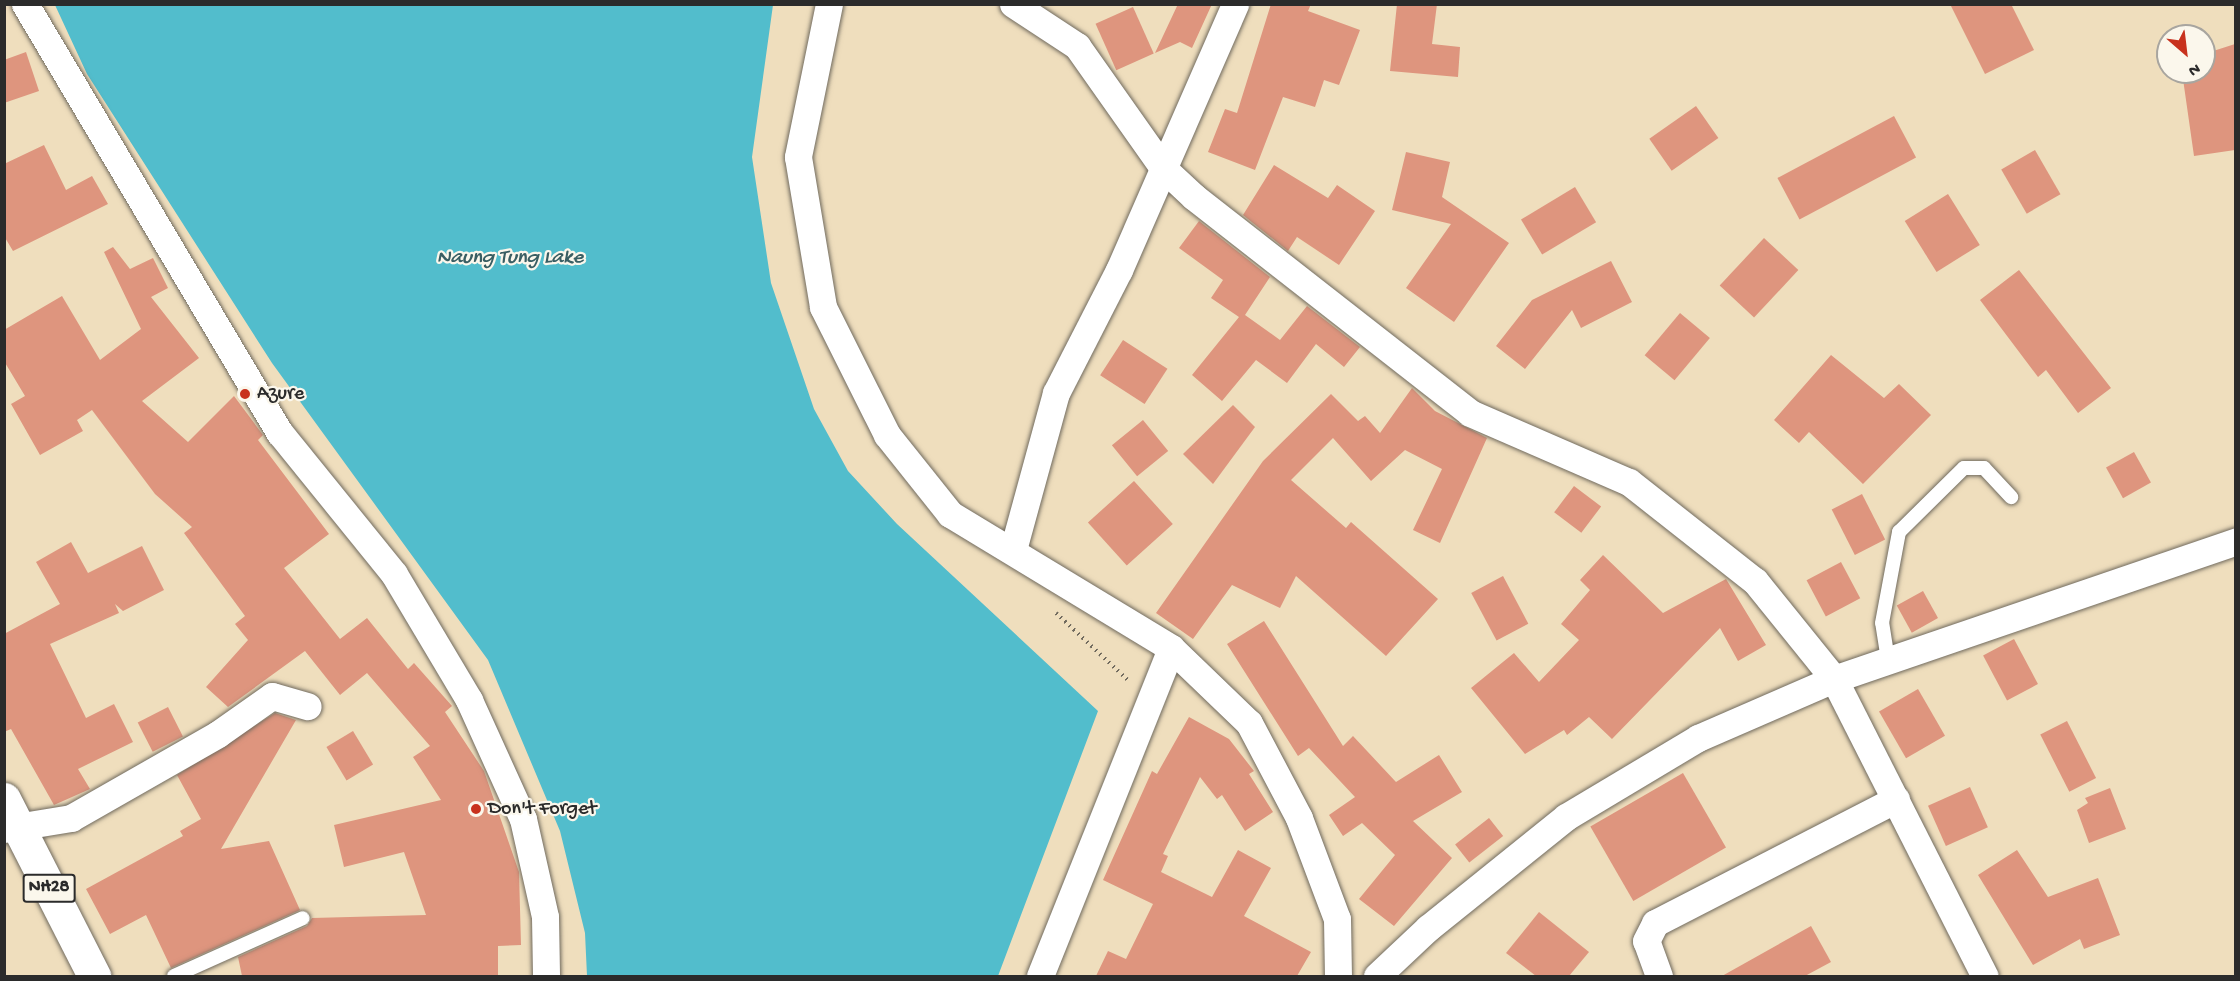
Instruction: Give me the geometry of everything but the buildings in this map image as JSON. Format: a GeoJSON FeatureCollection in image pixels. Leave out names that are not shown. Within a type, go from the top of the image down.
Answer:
{"type":"FeatureCollection","features":[{"type":"Feature","properties":{"kind":"highway","name":"NH28"},"geometry":{"type":"LineString","coordinates":[[8,817],[94,976]]}},
{"type":"Feature","properties":{"kind":"street"},"geometry":{"type":"LineString","coordinates":[[25,4],[280,433],[394,574],[469,700],[522,819],[545,917],[546,976]]}},
{"type":"Feature","properties":{"kind":"street"},"geometry":{"type":"LineString","coordinates":[[829,4],[798,157],[824,307],[887,435],[950,514],[1172,648],[1249,723],[1299,818],[1337,919],[1338,976]]}},
{"type":"Feature","properties":{"kind":"street"},"geometry":{"type":"LineString","coordinates":[[1013,4],[1077,46],[1163,168],[1470,413],[1629,482],[1755,581],[1834,679],[1985,976]]}},
{"type":"Feature","properties":{"kind":"street"},"geometry":{"type":"LineString","coordinates":[[1013,550],[1056,393],[1163,168],[1235,4]]}},
{"type":"Feature","properties":{"kind":"street"},"geometry":{"type":"LineString","coordinates":[[1377,976],[1428,928],[1566,817],[1698,738],[1834,679],[2235,541]]}},
{"type":"Feature","properties":{"kind":"street"},"geometry":{"type":"LineString","coordinates":[[1040,976],[1172,648]]}},
{"type":"Feature","properties":{"kind":"street"},"geometry":{"type":"LineString","coordinates":[[8,817],[71,818],[218,734],[272,696],[308,706]]}},
{"type":"Feature","properties":{"kind":"street"},"geometry":{"type":"LineString","coordinates":[[1659,976],[1646,941],[1655,923],[1896,799]]}},
{"type":"Feature","properties":{"kind":"lane"},"geometry":{"type":"LineString","coordinates":[[1888,660],[1882,623],[1899,532],[1964,468],[1984,468],[2011,497]]}},
{"type":"Feature","properties":{"kind":"lane"},"geometry":{"type":"LineString","coordinates":[[174,976],[303,918]]}},
{"type":"Feature","properties":{"kind":"water","name":"Naung Tung Lake"},"geometry":{"type":"Polygon","coordinates":[[[55,5],[773,5],[752,157],[771,283],[814,409],[848,471],[897,524],[1098,711],[998,976],[587,976],[585,933],[560,831],[488,660],[272,363],[87,74],[55,5]]]}},
{"type":"Feature","properties":{"kind":"place","name":"Azure"},"geometry":{"type":"Point","coordinates":[245,394]}},
{"type":"Feature","properties":{"kind":"place","name":"Don't Forget"},"geometry":{"type":"Point","coordinates":[476,809]}}]}
